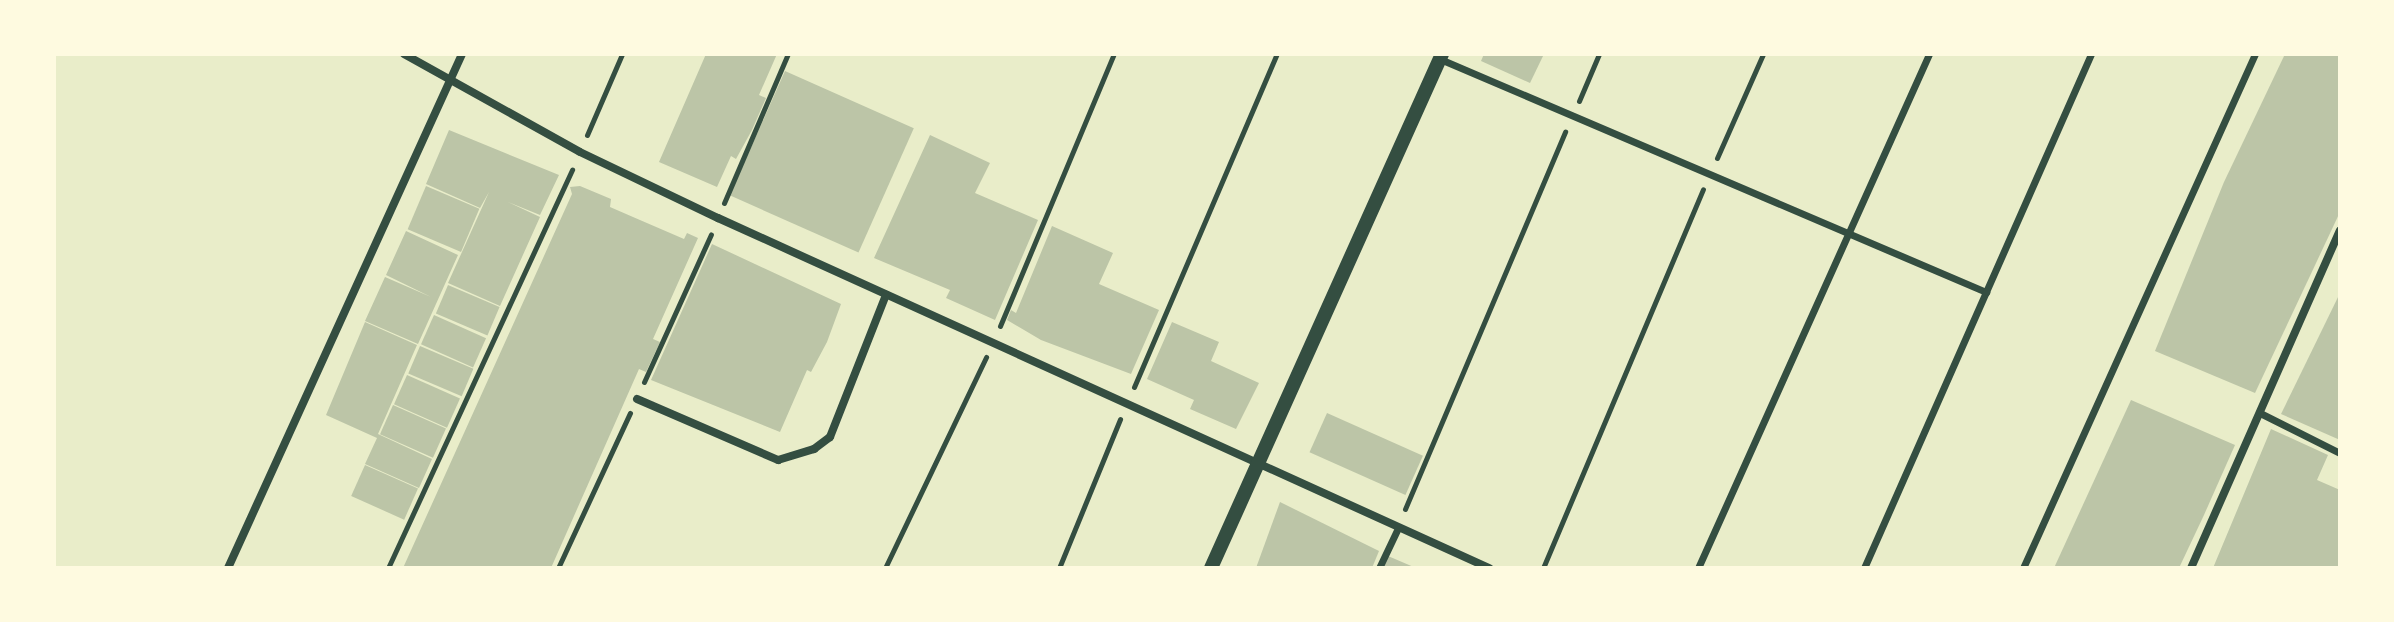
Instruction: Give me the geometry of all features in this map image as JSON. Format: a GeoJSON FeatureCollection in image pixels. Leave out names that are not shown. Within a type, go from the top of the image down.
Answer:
{"type":"FeatureCollection","features":[{"type":"Feature","properties":{"kind":"street"},"geometry":{"type":"LineString","coordinates":[[404,54],[580,152],[718,218],[1489,568]]}},
{"type":"Feature","properties":{"kind":"street"},"geometry":{"type":"LineString","coordinates":[[228,568],[462,54]]}},
{"type":"Feature","properties":{"kind":"street"},"geometry":{"type":"LineString","coordinates":[[1698,568],[1929,54]]}},
{"type":"Feature","properties":{"kind":"street"},"geometry":{"type":"LineString","coordinates":[[1864,568],[2091,54]]}},
{"type":"Feature","properties":{"kind":"street"},"geometry":{"type":"LineString","coordinates":[[2023,568],[2255,54]]}},
{"type":"Feature","properties":{"kind":"street"},"geometry":{"type":"LineString","coordinates":[[1211,568],[1262,464],[1441,56],[1847,235],[1986,292]]}},
{"type":"Feature","properties":{"kind":"street"},"geometry":{"type":"LineString","coordinates":[[2191,568],[2340,230]]}},
{"type":"Feature","properties":{"kind":"street"},"geometry":{"type":"LineString","coordinates":[[637,399],[778,460],[814,449],[830,437],[886,295]]}},
{"type":"Feature","properties":{"kind":"street"},"geometry":{"type":"LineString","coordinates":[[2260,413],[2340,453]]}},
{"type":"Feature","properties":{"kind":"street"},"geometry":{"type":"LineString","coordinates":[[1379,568],[1398,528]]}},
{"type":"Feature","properties":{"kind":"path"},"geometry":{"type":"LineString","coordinates":[[388,568],[622,54]]}},
{"type":"Feature","properties":{"kind":"path"},"geometry":{"type":"LineString","coordinates":[[558,568],[718,218],[788,54]]}},
{"type":"Feature","properties":{"kind":"path"},"geometry":{"type":"LineString","coordinates":[[885,568],[992,344],[1114,54]]}},
{"type":"Feature","properties":{"kind":"path"},"geometry":{"type":"LineString","coordinates":[[1059,568],[1277,54]]}},
{"type":"Feature","properties":{"kind":"path"},"geometry":{"type":"LineString","coordinates":[[1398,528],[1599,54]]}},
{"type":"Feature","properties":{"kind":"path"},"geometry":{"type":"LineString","coordinates":[[1543,568],[1763,54]]}},
{"type":"Feature","properties":{"kind":"building"},"geometry":{"type":"Polygon","coordinates":[[[706,54],[777,54],[759,95],[766,98],[752,130],[736,159],[731,156],[717,187],[659,162],[706,54]]]}},
{"type":"Feature","properties":{"kind":"building"},"geometry":{"type":"Polygon","coordinates":[[[1484,54],[1544,54],[1530,83],[1481,61],[1484,54]]]}},
{"type":"Feature","properties":{"kind":"building"},"geometry":{"type":"Polygon","coordinates":[[[2285,54],[2340,54],[2340,212],[2255,393],[2155,351],[2224,182],[2285,54]]]}},
{"type":"Feature","properties":{"kind":"building"},"geometry":{"type":"Polygon","coordinates":[[[785,71],[914,128],[858,253],[730,195],[785,71]]]}},
{"type":"Feature","properties":{"kind":"building"},"geometry":{"type":"Polygon","coordinates":[[[449,130],[559,175],[540,215],[508,202],[540,217],[500,306],[448,283],[489,192],[480,208],[426,184],[449,130]]]}},
{"type":"Feature","properties":{"kind":"building"},"geometry":{"type":"Polygon","coordinates":[[[930,135],[990,163],[975,193],[1038,220],[995,320],[946,298],[950,290],[874,258],[930,135]]]}},
{"type":"Feature","properties":{"kind":"building"},"geometry":{"type":"Polygon","coordinates":[[[426,186],[479,209],[461,252],[408,229],[426,186]]]}},
{"type":"Feature","properties":{"kind":"building"},"geometry":{"type":"Polygon","coordinates":[[[580,186],[611,199],[610,207],[684,239],[687,233],[698,238],[653,339],[660,342],[646,372],[639,369],[551,568],[403,568],[572,194],[570,187],[580,186]]]}},
{"type":"Feature","properties":{"kind":"building"},"geometry":{"type":"Polygon","coordinates":[[[1052,226],[1113,253],[1099,284],[1159,310],[1131,374],[1041,340],[1007,320],[1011,310],[1016,313],[1052,226]]]}},
{"type":"Feature","properties":{"kind":"building"},"geometry":{"type":"Polygon","coordinates":[[[406,231],[458,255],[418,344],[365,321],[385,277],[431,297],[386,275],[406,231]]]}},
{"type":"Feature","properties":{"kind":"building"},"geometry":{"type":"Polygon","coordinates":[[[712,244],[841,304],[827,342],[811,372],[807,370],[780,432],[651,380],[712,244]]]}},
{"type":"Feature","properties":{"kind":"building"},"geometry":{"type":"Polygon","coordinates":[[[448,285],[500,307],[487,335],[436,314],[448,285]]]}},
{"type":"Feature","properties":{"kind":"building"},"geometry":{"type":"Polygon","coordinates":[[[2340,293],[2340,440],[2281,414],[2340,293]]]}},
{"type":"Feature","properties":{"kind":"building"},"geometry":{"type":"Polygon","coordinates":[[[434,315],[486,338],[473,367],[421,344],[434,315]]]}},
{"type":"Feature","properties":{"kind":"building"},"geometry":{"type":"Polygon","coordinates":[[[365,322],[417,345],[378,434],[432,459],[419,488],[365,464],[377,438],[326,415],[365,322]]]}},
{"type":"Feature","properties":{"kind":"building"},"geometry":{"type":"Polygon","coordinates":[[[1172,322],[1219,342],[1211,361],[1259,383],[1236,429],[1190,409],[1194,400],[1147,379],[1172,322]]]}},
{"type":"Feature","properties":{"kind":"building"},"geometry":{"type":"Polygon","coordinates":[[[420,346],[473,369],[462,396],[408,374],[420,346]]]}},
{"type":"Feature","properties":{"kind":"building"},"geometry":{"type":"Polygon","coordinates":[[[407,375],[460,399],[447,428],[394,404],[407,375]]]}},
{"type":"Feature","properties":{"kind":"building"},"geometry":{"type":"Polygon","coordinates":[[[2131,400],[2235,445],[2204,515],[2179,568],[2054,568],[2131,400]]]}},
{"type":"Feature","properties":{"kind":"building"},"geometry":{"type":"Polygon","coordinates":[[[393,405],[446,429],[433,458],[380,434],[393,405]]]}},
{"type":"Feature","properties":{"kind":"building"},"geometry":{"type":"Polygon","coordinates":[[[1327,413],[1423,456],[1405,495],[1310,452],[1327,413]]]}},
{"type":"Feature","properties":{"kind":"building"},"geometry":{"type":"Polygon","coordinates":[[[2271,429],[2328,455],[2317,480],[2340,490],[2340,568],[2213,568],[2271,429]]]}},
{"type":"Feature","properties":{"kind":"building"},"geometry":{"type":"Polygon","coordinates":[[[365,465],[418,489],[404,520],[351,496],[365,465]]]}},
{"type":"Feature","properties":{"kind":"building"},"geometry":{"type":"Polygon","coordinates":[[[1280,502],[1379,551],[1372,568],[1256,568],[1280,502]]]}},
{"type":"Feature","properties":{"kind":"building"},"geometry":{"type":"Polygon","coordinates":[[[1388,556],[1416,568],[1382,568],[1388,556]]]}}]}
